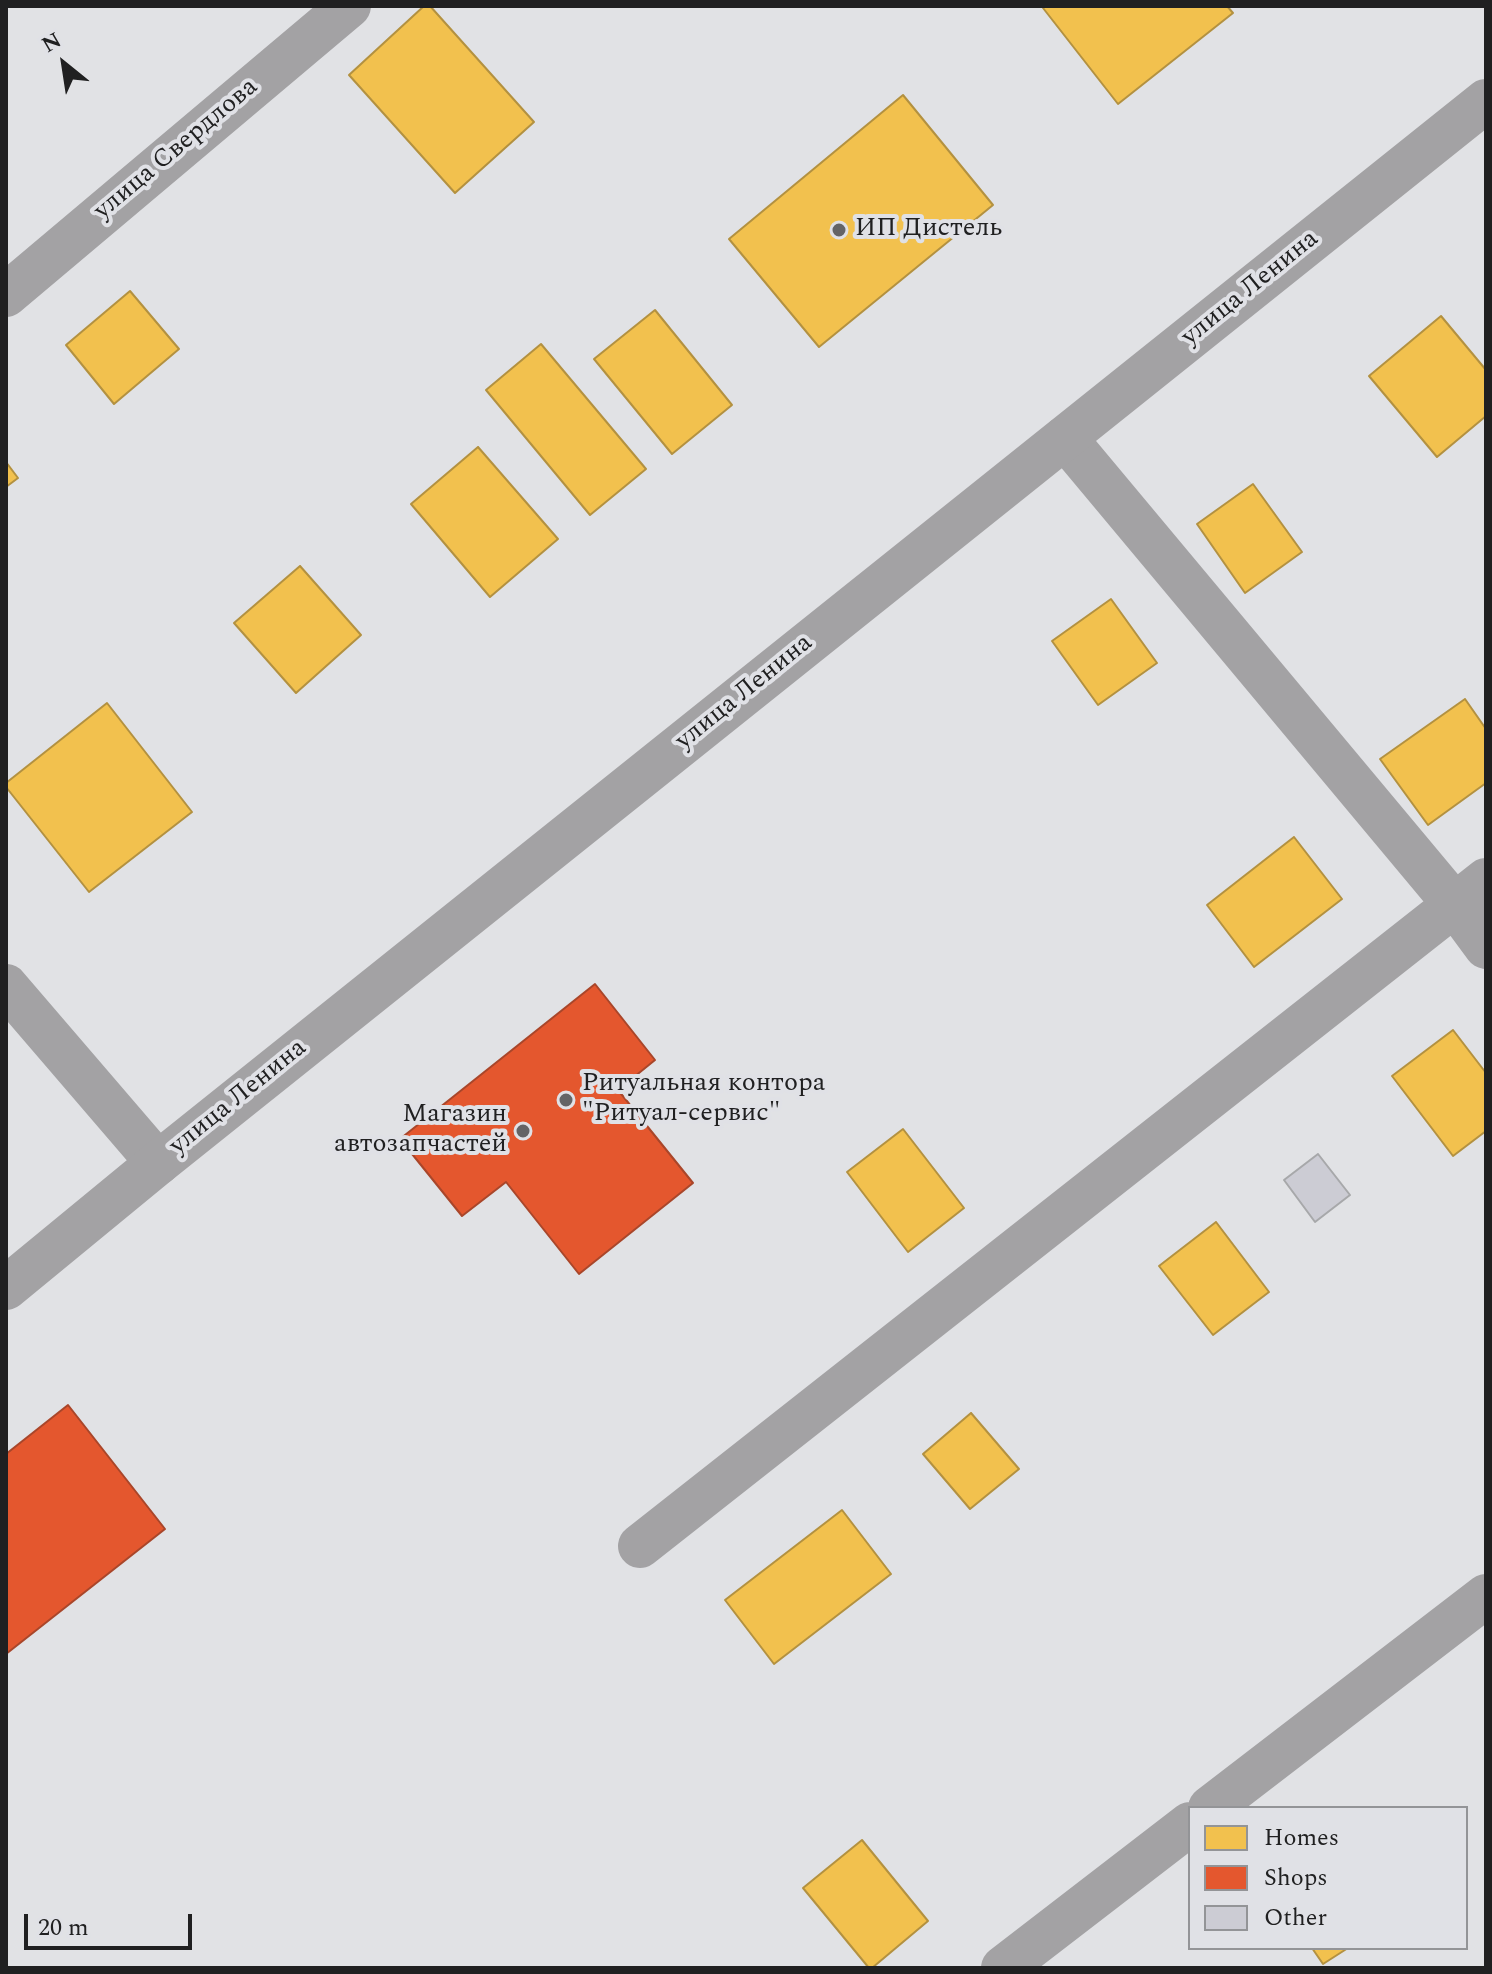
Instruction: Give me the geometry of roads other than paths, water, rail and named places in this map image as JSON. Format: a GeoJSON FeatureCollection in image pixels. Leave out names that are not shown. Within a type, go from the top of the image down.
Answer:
{"type":"FeatureCollection","features":[{"type":"Feature","properties":{"kind":"street","name":"улица Свердлова"},"geometry":{"type":"LineString","coordinates":[[6,295],[347,7]]}},
{"type":"Feature","properties":{"kind":"street","name":"улица Ленина"},"geometry":{"type":"LineString","coordinates":[[6,1288],[158,1163],[1486,101]]}},
{"type":"Feature","properties":{"kind":"street"},"geometry":{"type":"LineString","coordinates":[[1065,438],[1470,892],[1486,947]]}},
{"type":"Feature","properties":{"kind":"street"},"geometry":{"type":"LineString","coordinates":[[640,1546],[1470,892]]}},
{"type":"Feature","properties":{"kind":"street"},"geometry":{"type":"LineString","coordinates":[[6,986],[158,1163]]}},
{"type":"Feature","properties":{"kind":"street"},"geometry":{"type":"LineString","coordinates":[[1213,1806],[1486,1596]]}},
{"type":"Feature","properties":{"kind":"street"},"geometry":{"type":"LineString","coordinates":[[1003,1968],[1188,1826]]}},
{"type":"Feature","properties":{"kind":"place","name":"ИП Дистель"},"geometry":{"type":"Point","coordinates":[839,230]}},
{"type":"Feature","properties":{"kind":"place","name":"Ритуальная контора \"Ритуал-сервис\""},"geometry":{"type":"Point","coordinates":[566,1100]}},
{"type":"Feature","properties":{"kind":"place","name":"Магазин автозапчастей"},"geometry":{"type":"Point","coordinates":[523,1131]}}]}
